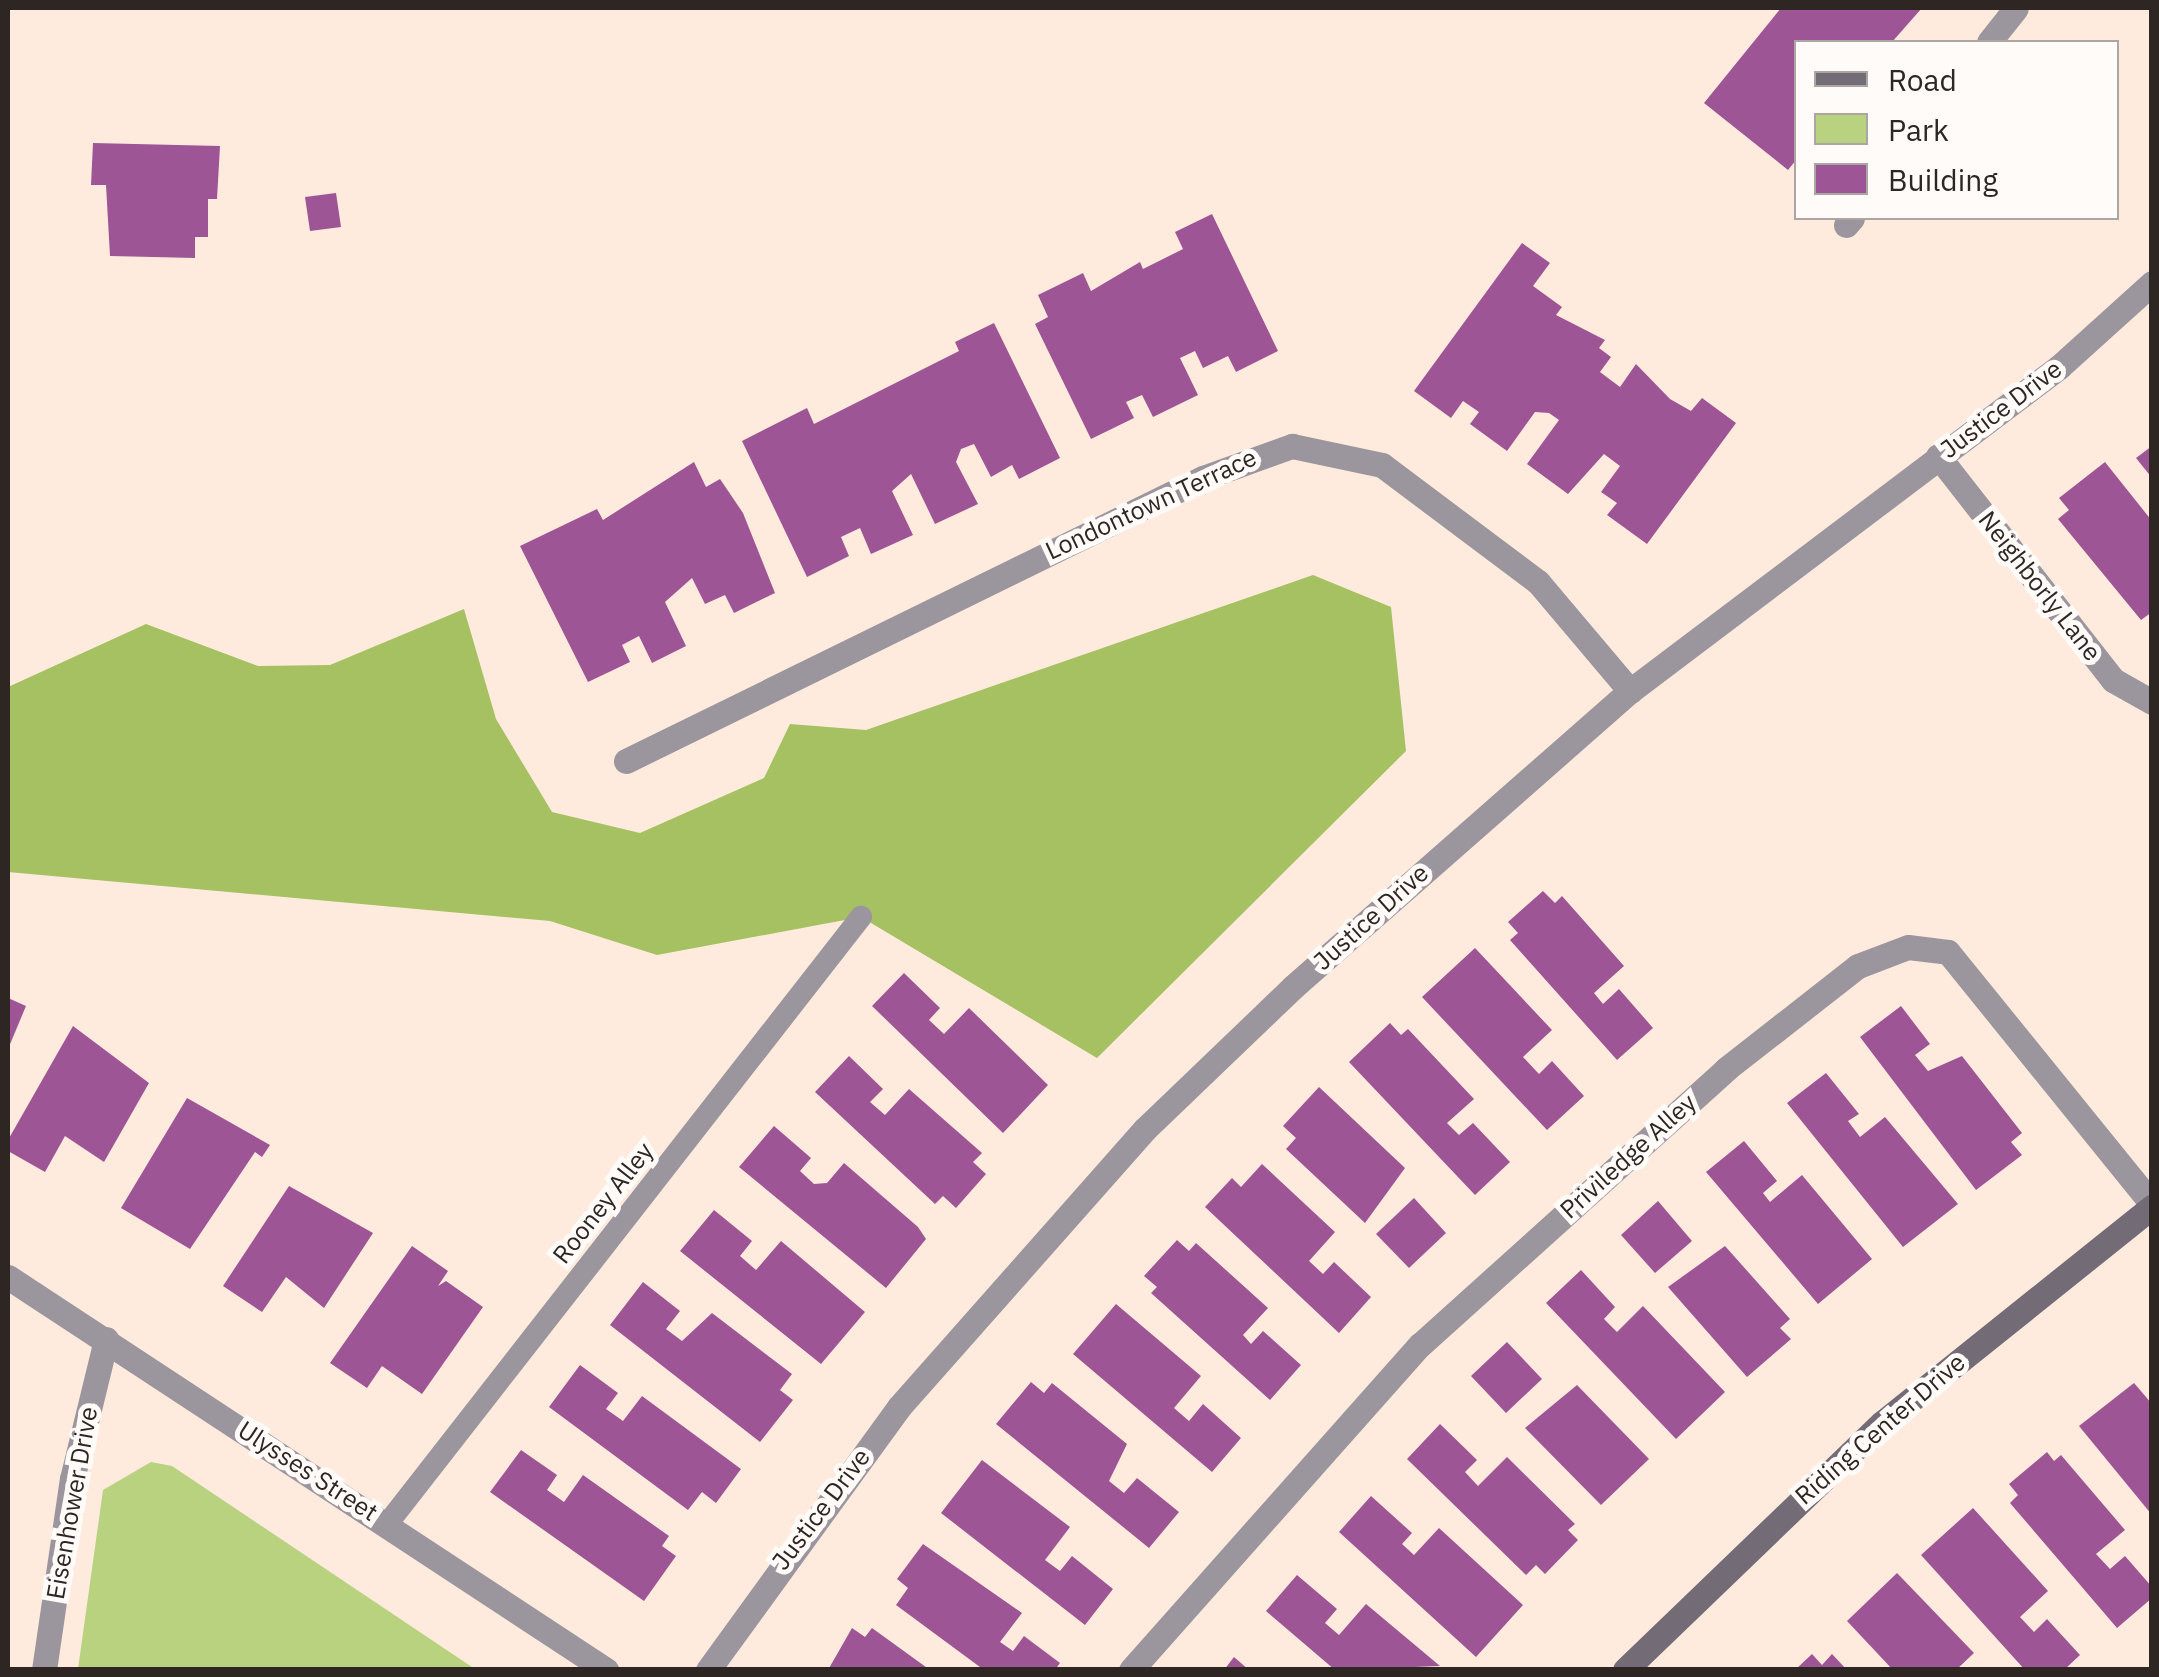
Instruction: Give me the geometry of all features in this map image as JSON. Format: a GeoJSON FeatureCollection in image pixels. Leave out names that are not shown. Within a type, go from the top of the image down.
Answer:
{"type":"FeatureCollection","features":[{"type":"Feature","properties":{"kind":"street"},"geometry":{"type":"LineString","coordinates":[[1990,40],[2016,8]]}},
{"type":"Feature","properties":{"kind":"street","name":"Justice Drive"},"geometry":{"type":"LineString","coordinates":[[708,1670],[899,1407],[1145,1129],[1630,692],[1938,456],[2152,283]]}},
{"type":"Feature","properties":{"kind":"street","name":"Londontown Terrace"},"geometry":{"type":"LineString","coordinates":[[626,761],[1186,486],[1292,446],[1382,466],[1538,582],[1630,692]]}},
{"type":"Feature","properties":{"kind":"street","name":"Neighborly Lane"},"geometry":{"type":"LineString","coordinates":[[1938,456],[2113,680],[2152,702]]}},
{"type":"Feature","properties":{"kind":"street","name":"Priviledge Alley"},"geometry":{"type":"LineString","coordinates":[[1131,1670],[1420,1345],[1726,1069],[1858,966],[1908,947],[1948,952],[2152,1206]]}},
{"type":"Feature","properties":{"kind":"street","name":"Riding Center Drive"},"geometry":{"type":"LineString","coordinates":[[1625,1670],[1882,1424],[2152,1206]]}},
{"type":"Feature","properties":{"kind":"street","name":"Ulysses Street"},"geometry":{"type":"LineString","coordinates":[[8,1277],[388,1523],[606,1670]]}},
{"type":"Feature","properties":{"kind":"street","name":"Eisenhower Drive"},"geometry":{"type":"LineString","coordinates":[[44,1670],[72,1478],[106,1338]]}},
{"type":"Feature","properties":{"kind":"lane","name":"Rooney Alley"},"geometry":{"type":"LineString","coordinates":[[388,1523],[862,917]]}},
{"type":"Feature","properties":{"kind":"green space"},"geometry":{"type":"Polygon","coordinates":[[[1313,575],[1391,607],[1406,751],[1097,1058],[861,917],[657,955],[550,921],[8,872],[8,687],[146,624],[258,666],[330,665],[464,609],[496,719],[552,812],[640,833],[764,778],[790,724],[866,730],[1313,575]]]}},
{"type":"Feature","properties":{"kind":"green space"},"geometry":{"type":"Polygon","coordinates":[[[151,1462],[172,1466],[475,1669],[78,1669],[103,1490],[151,1462]]]}},
{"type":"Feature","properties":{"kind":"building"},"geometry":{"type":"Polygon","coordinates":[[[1781,8],[1922,8],[1894,40],[1794,40],[1794,162],[1788,170],[1704,103],[1781,8]]]}},
{"type":"Feature","properties":{"kind":"building"},"geometry":{"type":"Polygon","coordinates":[[[93,143],[220,146],[217,199],[208,199],[208,237],[195,237],[195,258],[110,256],[106,185],[91,185],[93,143]]]}},
{"type":"Feature","properties":{"kind":"building"},"geometry":{"type":"Polygon","coordinates":[[[336,193],[341,227],[310,231],[305,197],[336,193]]]}},
{"type":"Feature","properties":{"kind":"building"},"geometry":{"type":"Polygon","coordinates":[[[1212,214],[1278,351],[1236,372],[1228,356],[1203,368],[1195,351],[1180,358],[1198,395],[1153,417],[1142,395],[1126,402],[1134,418],[1091,439],[1035,324],[1048,317],[1038,295],[1083,273],[1091,291],[1140,262],[1143,269],[1183,249],[1175,232],[1212,214]]]}},
{"type":"Feature","properties":{"kind":"building"},"geometry":{"type":"Polygon","coordinates":[[[1522,243],[1550,263],[1533,286],[1562,307],[1556,315],[1605,340],[1599,348],[1611,357],[1600,372],[1620,387],[1636,364],[1670,399],[1691,411],[1702,398],[1736,423],[1647,544],[1607,515],[1617,503],[1601,492],[1620,466],[1604,454],[1568,494],[1527,464],[1559,420],[1549,413],[1535,412],[1507,451],[1470,424],[1479,412],[1463,401],[1451,418],[1414,391],[1522,243]]]}},
{"type":"Feature","properties":{"kind":"building"},"geometry":{"type":"Polygon","coordinates":[[[994,323],[1060,458],[1019,479],[1012,465],[991,477],[974,444],[961,449],[956,462],[978,504],[935,524],[911,474],[892,491],[913,535],[871,554],[860,528],[841,537],[849,556],[807,577],[742,441],[807,408],[814,424],[959,351],[955,342],[994,323]]]}},
{"type":"Feature","properties":{"kind":"building"},"geometry":{"type":"Polygon","coordinates":[[[2152,446],[2152,478],[2136,458],[2152,446]]]}},
{"type":"Feature","properties":{"kind":"building"},"geometry":{"type":"Polygon","coordinates":[[[694,462],[706,487],[720,479],[743,513],[775,593],[734,613],[725,595],[705,604],[692,578],[665,602],[686,646],[652,663],[639,636],[622,645],[630,662],[588,682],[520,546],[597,509],[603,520],[694,462]]]}},
{"type":"Feature","properties":{"kind":"building"},"geometry":{"type":"Polygon","coordinates":[[[2105,462],[2152,521],[2152,612],[2141,620],[2058,519],[2069,510],[2059,498],[2105,462]]]}},
{"type":"Feature","properties":{"kind":"building"},"geometry":{"type":"Polygon","coordinates":[[[1543,891],[1555,903],[1562,896],[1624,966],[1594,993],[1603,1004],[1619,989],[1653,1028],[1617,1060],[1510,940],[1518,933],[1508,922],[1543,891]]]}},
{"type":"Feature","properties":{"kind":"building"},"geometry":{"type":"Polygon","coordinates":[[[1475,948],[1552,1030],[1523,1057],[1539,1074],[1552,1061],[1584,1096],[1547,1130],[1422,997],[1475,948]]]}},
{"type":"Feature","properties":{"kind":"building"},"geometry":{"type":"Polygon","coordinates":[[[904,973],[940,1008],[929,1020],[944,1034],[969,1008],[1048,1085],[1003,1133],[872,1006],[904,973]]]}},
{"type":"Feature","properties":{"kind":"building"},"geometry":{"type":"Polygon","coordinates":[[[8,998],[26,1006],[8,1049],[8,998]]]}},
{"type":"Feature","properties":{"kind":"building"},"geometry":{"type":"Polygon","coordinates":[[[1901,1006],[1930,1044],[1915,1055],[1928,1071],[1962,1056],[2022,1133],[2011,1142],[2022,1155],[1976,1190],[1860,1037],[1901,1006]]]}},
{"type":"Feature","properties":{"kind":"building"},"geometry":{"type":"Polygon","coordinates":[[[1390,1023],[1401,1035],[1408,1029],[1474,1099],[1447,1123],[1459,1135],[1473,1123],[1510,1162],[1475,1195],[1349,1062],[1390,1023]]]}},
{"type":"Feature","properties":{"kind":"building"},"geometry":{"type":"Polygon","coordinates":[[[73,1026],[149,1083],[104,1162],[65,1136],[45,1172],[8,1151],[8,1140],[73,1026]]]}},
{"type":"Feature","properties":{"kind":"building"},"geometry":{"type":"Polygon","coordinates":[[[849,1056],[883,1089],[870,1102],[885,1115],[909,1089],[982,1153],[973,1162],[986,1174],[956,1208],[943,1196],[935,1204],[815,1092],[849,1056]]]}},
{"type":"Feature","properties":{"kind":"building"},"geometry":{"type":"Polygon","coordinates":[[[1826,1073],[1859,1114],[1848,1121],[1860,1137],[1885,1117],[1958,1204],[1903,1247],[1787,1103],[1826,1073]]]}},
{"type":"Feature","properties":{"kind":"building"},"geometry":{"type":"Polygon","coordinates":[[[1319,1087],[1405,1168],[1365,1223],[1286,1149],[1296,1138],[1283,1126],[1319,1087]]]}},
{"type":"Feature","properties":{"kind":"building"},"geometry":{"type":"Polygon","coordinates":[[[187,1098],[270,1145],[262,1157],[255,1152],[190,1249],[121,1208],[187,1098]]]}},
{"type":"Feature","properties":{"kind":"building"},"geometry":{"type":"Polygon","coordinates":[[[774,1126],[811,1158],[800,1171],[814,1184],[827,1183],[844,1163],[918,1227],[926,1239],[886,1288],[739,1167],[774,1126]]]}},
{"type":"Feature","properties":{"kind":"building"},"geometry":{"type":"Polygon","coordinates":[[[1744,1141],[1777,1181],[1763,1193],[1770,1202],[1802,1175],[1872,1259],[1818,1304],[1706,1172],[1744,1141]]]}},
{"type":"Feature","properties":{"kind":"building"},"geometry":{"type":"Polygon","coordinates":[[[1262,1164],[1335,1232],[1309,1261],[1323,1274],[1334,1262],[1371,1297],[1339,1333],[1205,1207],[1232,1178],[1241,1187],[1262,1164]]]}},
{"type":"Feature","properties":{"kind":"building"},"geometry":{"type":"Polygon","coordinates":[[[289,1186],[373,1233],[324,1308],[286,1277],[262,1312],[223,1286],[289,1186]]]}},
{"type":"Feature","properties":{"kind":"building"},"geometry":{"type":"Polygon","coordinates":[[[1414,1198],[1446,1233],[1409,1268],[1376,1234],[1414,1198]]]}},
{"type":"Feature","properties":{"kind":"building"},"geometry":{"type":"Polygon","coordinates":[[[1658,1201],[1692,1241],[1655,1273],[1621,1235],[1658,1201]]]}},
{"type":"Feature","properties":{"kind":"building"},"geometry":{"type":"Polygon","coordinates":[[[714,1210],[752,1241],[740,1256],[756,1270],[781,1241],[865,1312],[821,1364],[680,1251],[714,1210]]]}},
{"type":"Feature","properties":{"kind":"building"},"geometry":{"type":"Polygon","coordinates":[[[1177,1240],[1189,1251],[1196,1243],[1268,1308],[1243,1335],[1251,1344],[1263,1331],[1301,1365],[1270,1400],[1151,1293],[1157,1287],[1144,1276],[1177,1240]]]}},
{"type":"Feature","properties":{"kind":"building"},"geometry":{"type":"Polygon","coordinates":[[[412,1246],[448,1271],[438,1286],[446,1281],[483,1307],[422,1394],[382,1366],[367,1388],[330,1363],[412,1246]]]}},
{"type":"Feature","properties":{"kind":"building"},"geometry":{"type":"Polygon","coordinates":[[[1725,1246],[1790,1319],[1780,1328],[1791,1339],[1747,1377],[1668,1287],[1725,1246]]]}},
{"type":"Feature","properties":{"kind":"building"},"geometry":{"type":"Polygon","coordinates":[[[1581,1270],[1615,1307],[1604,1319],[1617,1332],[1643,1306],[1725,1392],[1676,1439],[1546,1303],[1581,1270]]]}},
{"type":"Feature","properties":{"kind":"building"},"geometry":{"type":"Polygon","coordinates":[[[643,1282],[680,1311],[666,1329],[682,1341],[712,1313],[792,1374],[780,1390],[793,1400],[760,1442],[610,1325],[643,1282]]]}},
{"type":"Feature","properties":{"kind":"building"},"geometry":{"type":"Polygon","coordinates":[[[1116,1304],[1201,1376],[1174,1408],[1189,1421],[1203,1404],[1241,1438],[1212,1472],[1073,1354],[1116,1304]]]}},
{"type":"Feature","properties":{"kind":"building"},"geometry":{"type":"Polygon","coordinates":[[[1507,1342],[1542,1379],[1506,1413],[1471,1376],[1507,1342]]]}},
{"type":"Feature","properties":{"kind":"building"},"geometry":{"type":"Polygon","coordinates":[[[580,1365],[618,1393],[606,1409],[623,1421],[642,1396],[741,1469],[716,1503],[702,1492],[688,1510],[549,1407],[580,1365]]]}},
{"type":"Feature","properties":{"kind":"building"},"geometry":{"type":"Polygon","coordinates":[[[1031,1382],[1044,1393],[1052,1383],[1127,1444],[1109,1481],[1124,1493],[1137,1478],[1179,1512],[1149,1548],[996,1424],[1031,1382]]]}},
{"type":"Feature","properties":{"kind":"building"},"geometry":{"type":"Polygon","coordinates":[[[2134,1383],[2152,1404],[2152,1515],[2079,1426],[2134,1383]]]}},
{"type":"Feature","properties":{"kind":"building"},"geometry":{"type":"Polygon","coordinates":[[[1577,1385],[1649,1459],[1601,1505],[1525,1428],[1577,1385]]]}},
{"type":"Feature","properties":{"kind":"building"},"geometry":{"type":"Polygon","coordinates":[[[1440,1424],[1477,1460],[1465,1472],[1478,1486],[1507,1457],[1575,1524],[1568,1530],[1578,1540],[1545,1574],[1536,1565],[1526,1575],[1407,1459],[1440,1424]]]}},
{"type":"Feature","properties":{"kind":"building"},"geometry":{"type":"Polygon","coordinates":[[[521,1450],[557,1475],[547,1490],[564,1502],[583,1475],[669,1536],[662,1546],[676,1556],[644,1601],[490,1492],[521,1450]]]}},
{"type":"Feature","properties":{"kind":"building"},"geometry":{"type":"Polygon","coordinates":[[[2047,1452],[2054,1461],[2061,1455],[2125,1530],[2096,1554],[2110,1569],[2125,1556],[2152,1587],[2152,1598],[2117,1628],[2010,1503],[2018,1495],[2009,1484],[2047,1452]]]}},
{"type":"Feature","properties":{"kind":"building"},"geometry":{"type":"Polygon","coordinates":[[[982,1460],[1070,1527],[1045,1560],[1060,1571],[1072,1556],[1113,1589],[1085,1625],[941,1513],[982,1460]]]}},
{"type":"Feature","properties":{"kind":"building"},"geometry":{"type":"Polygon","coordinates":[[[1371,1496],[1412,1533],[1402,1544],[1414,1555],[1439,1528],[1523,1605],[1476,1657],[1339,1532],[1371,1496]]]}},
{"type":"Feature","properties":{"kind":"building"},"geometry":{"type":"Polygon","coordinates":[[[1973,1508],[2048,1591],[2020,1617],[2034,1632],[2047,1619],[2080,1655],[2064,1670],[2025,1670],[1921,1555],[1973,1508]]]}},
{"type":"Feature","properties":{"kind":"building"},"geometry":{"type":"Polygon","coordinates":[[[923,1544],[1022,1613],[1000,1642],[1013,1651],[1024,1636],[1060,1663],[1055,1670],[984,1670],[896,1605],[908,1588],[897,1579],[923,1544]]]}},
{"type":"Feature","properties":{"kind":"building"},"geometry":{"type":"Polygon","coordinates":[[[1897,1573],[1974,1653],[1956,1670],[1893,1670],[1847,1621],[1897,1573]]]}},
{"type":"Feature","properties":{"kind":"building"},"geometry":{"type":"Polygon","coordinates":[[[1297,1575],[1337,1609],[1325,1623],[1339,1635],[1366,1604],[1440,1666],[1335,1670],[1266,1611],[1297,1575]]]}},
{"type":"Feature","properties":{"kind":"building"},"geometry":{"type":"Polygon","coordinates":[[[852,1628],[865,1637],[872,1628],[930,1670],[828,1670],[852,1628]]]}},
{"type":"Feature","properties":{"kind":"building"},"geometry":{"type":"Polygon","coordinates":[[[1812,1654],[1822,1665],[1832,1654],[1847,1670],[1795,1670],[1812,1654]]]}},
{"type":"Feature","properties":{"kind":"building"},"geometry":{"type":"Polygon","coordinates":[[[1234,1657],[1249,1670],[1224,1670],[1234,1657]]]}}]}
